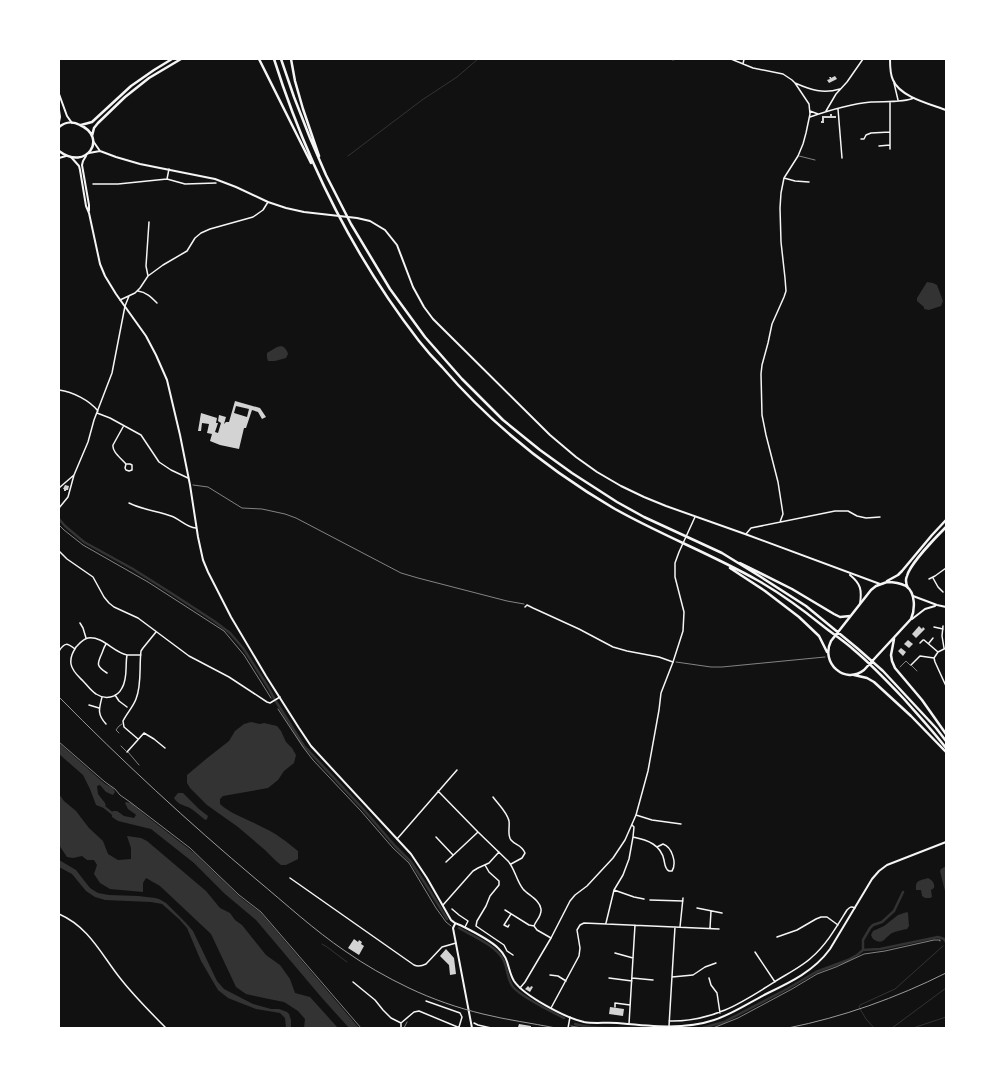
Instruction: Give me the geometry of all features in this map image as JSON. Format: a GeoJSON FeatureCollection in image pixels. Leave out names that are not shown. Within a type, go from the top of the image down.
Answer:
{"type":"FeatureCollection","features":[{"type":"Feature","properties":{"kind":"highway"},"geometry":{"type":"LineString","coordinates":[[81,125],[92,122],[131,86],[172,59]]}},
{"type":"Feature","properties":{"kind":"highway"},"geometry":{"type":"LineString","coordinates":[[59,151],[71,158],[86,156],[91,149],[94,128],[98,123],[125,97],[149,78],[181,59]]}},
{"type":"Feature","properties":{"kind":"highway"},"geometry":{"type":"LineString","coordinates":[[259,59],[343,225],[384,293],[420,342],[456,384],[498,425],[568,480],[642,524],[759,581],[797,606],[855,650],[880,674],[933,731],[946,748]]}},
{"type":"Feature","properties":{"kind":"highway"},"geometry":{"type":"LineString","coordinates":[[274,59],[290,109],[319,177]]}},
{"type":"Feature","properties":{"kind":"highway"},"geometry":{"type":"LineString","coordinates":[[281,59],[302,118],[326,175],[351,224],[390,289],[425,337],[462,379],[503,420],[540,450],[617,502],[644,517],[774,579],[840,617],[850,616]]}},
{"type":"Feature","properties":{"kind":"highway"},"geometry":{"type":"LineString","coordinates":[[291,59],[295,82],[303,109],[326,175]]}},
{"type":"Feature","properties":{"kind":"highway"},"geometry":{"type":"LineString","coordinates":[[59,127],[67,123],[81,125],[86,128],[92,136]]}},
{"type":"Feature","properties":{"kind":"highway"},"geometry":{"type":"LineString","coordinates":[[887,582],[898,575],[946,520]]}},
{"type":"Feature","properties":{"kind":"highway"},"geometry":{"type":"LineString","coordinates":[[854,675],[861,673],[868,667],[911,619],[914,607],[912,596],[906,580],[908,571],[946,527]]}},
{"type":"Feature","properties":{"kind":"highway"},"geometry":{"type":"LineString","coordinates":[[722,554],[806,606],[857,648],[883,671],[936,728],[946,742]]}},
{"type":"Feature","properties":{"kind":"highway"},"geometry":{"type":"LineString","coordinates":[[718,560],[765,591],[799,617],[819,636],[832,666],[845,674],[867,678],[874,682],[911,716],[946,752]]}},
{"type":"Feature","properties":{"kind":"highway"},"geometry":{"type":"LineString","coordinates":[[827,653],[829,644],[833,637],[871,590],[880,584],[887,582],[895,582],[908,588]]}},
{"type":"Feature","properties":{"kind":"highway"},"geometry":{"type":"LineString","coordinates":[[894,638],[891,655],[895,668],[922,700],[946,734]]}},
{"type":"Feature","properties":{"kind":"main road"},"geometry":{"type":"LineString","coordinates":[[890,59],[891,74],[894,83],[914,98],[946,110]]}},
{"type":"Feature","properties":{"kind":"main road"},"geometry":{"type":"LineString","coordinates":[[59,94],[67,116],[72,123]]}},
{"type":"Feature","properties":{"kind":"main road"},"geometry":{"type":"LineString","coordinates":[[59,110],[59,122]]}},
{"type":"Feature","properties":{"kind":"main road"},"geometry":{"type":"LineString","coordinates":[[93,141],[100,150],[127,160],[221,181],[268,202],[286,208],[304,212],[357,218],[370,221],[379,226],[390,235],[397,245],[413,287],[428,314],[554,439],[576,457],[610,480],[644,497],[880,584]]}},
{"type":"Feature","properties":{"kind":"main road"},"geometry":{"type":"LineString","coordinates":[[89,153],[100,150]]}},
{"type":"Feature","properties":{"kind":"main road"},"geometry":{"type":"LineString","coordinates":[[59,158],[66,156]]}},
{"type":"Feature","properties":{"kind":"main road"},"geometry":{"type":"LineString","coordinates":[[86,156],[82,165],[89,213]]}},
{"type":"Feature","properties":{"kind":"main road"},"geometry":{"type":"LineString","coordinates":[[71,158],[79,166],[86,206],[89,213],[102,270],[110,286],[146,336],[164,373],[190,485],[196,528],[203,560],[214,586],[266,676],[298,728],[311,746],[414,858],[451,920],[455,924],[465,927],[488,941],[502,952],[508,963],[511,976],[525,993],[550,1008],[575,1020],[589,1023],[669,1026],[691,1025],[714,1020],[729,1014],[818,964],[826,954],[872,879],[882,868],[946,842]]}},
{"type":"Feature","properties":{"kind":"main road"},"geometry":{"type":"LineString","coordinates":[[847,573],[857,581],[861,589],[860,605]]}},
{"type":"Feature","properties":{"kind":"main road"},"geometry":{"type":"LineString","coordinates":[[912,596],[946,607]]}},
{"type":"Feature","properties":{"kind":"main road"},"geometry":{"type":"LineString","coordinates":[[911,619],[925,609],[937,605]]}},
{"type":"Feature","properties":{"kind":"main road"},"geometry":{"type":"LineString","coordinates":[[455,924],[453,928],[473,1023],[472,1028]]}},
{"type":"Feature","properties":{"kind":"street"},"geometry":{"type":"LineString","coordinates":[[731,59],[756,69],[783,74],[795,83],[809,104],[810,111],[806,133],[798,156],[784,178],[781,193],[780,208],[782,252],[786,291],[772,324],[762,365],[762,415],[776,474],[782,516],[780,522]]}},
{"type":"Feature","properties":{"kind":"street"},"geometry":{"type":"LineString","coordinates":[[743,64],[744,59]]}},
{"type":"Feature","properties":{"kind":"street"},"geometry":{"type":"LineString","coordinates":[[826,112],[840,89],[847,82],[862,59]]}},
{"type":"Feature","properties":{"kind":"street"},"geometry":{"type":"LineString","coordinates":[[795,83],[820,91],[840,89]]}},
{"type":"Feature","properties":{"kind":"street"},"geometry":{"type":"LineString","coordinates":[[894,83],[898,100]]}},
{"type":"Feature","properties":{"kind":"street"},"geometry":{"type":"LineString","coordinates":[[810,117],[864,103],[890,102],[914,98]]}},
{"type":"Feature","properties":{"kind":"street"},"geometry":{"type":"LineString","coordinates":[[890,102],[890,149]]}},
{"type":"Feature","properties":{"kind":"street"},"geometry":{"type":"LineString","coordinates":[[838,109],[842,158]]}},
{"type":"Feature","properties":{"kind":"street"},"geometry":{"type":"LineString","coordinates":[[810,111],[818,114]]}},
{"type":"Feature","properties":{"kind":"street"},"geometry":{"type":"LineString","coordinates":[[861,139],[868,134],[890,132]]}},
{"type":"Feature","properties":{"kind":"street"},"geometry":{"type":"LineString","coordinates":[[879,146],[890,145]]}},
{"type":"Feature","properties":{"kind":"street"},"geometry":{"type":"LineString","coordinates":[[167,179],[169,169]]}},
{"type":"Feature","properties":{"kind":"street"},"geometry":{"type":"LineString","coordinates":[[784,178],[795,181],[809,182]]}},
{"type":"Feature","properties":{"kind":"street"},"geometry":{"type":"LineString","coordinates":[[93,184],[118,184],[167,179],[186,184],[216,183]]}},
{"type":"Feature","properties":{"kind":"street"},"geometry":{"type":"LineString","coordinates":[[120,300],[138,291],[148,276],[163,264],[184,253],[195,238],[204,232],[254,217],[263,210],[268,202]]}},
{"type":"Feature","properties":{"kind":"street"},"geometry":{"type":"LineString","coordinates":[[148,276],[146,266],[149,222]]}},
{"type":"Feature","properties":{"kind":"street"},"geometry":{"type":"LineString","coordinates":[[138,291],[144,292],[157,303]]}},
{"type":"Feature","properties":{"kind":"street"},"geometry":{"type":"LineString","coordinates":[[59,508],[68,498],[74,475],[88,442],[97,412],[112,373],[125,306],[129,296]]}},
{"type":"Feature","properties":{"kind":"street"},"geometry":{"type":"LineString","coordinates":[[59,390],[64,390],[80,397],[94,406],[97,412],[141,435],[159,462],[170,470],[188,478]]}},
{"type":"Feature","properties":{"kind":"street"},"geometry":{"type":"LineString","coordinates":[[94,406],[100,406]]}},
{"type":"Feature","properties":{"kind":"street"},"geometry":{"type":"LineString","coordinates":[[123,426],[112,447],[126,464]]}},
{"type":"Feature","properties":{"kind":"street"},"geometry":{"type":"LineString","coordinates":[[59,488],[74,475]]}},
{"type":"Feature","properties":{"kind":"street"},"geometry":{"type":"LineString","coordinates":[[129,503],[146,510],[174,517],[189,526],[196,528]]}},
{"type":"Feature","properties":{"kind":"street"},"geometry":{"type":"LineString","coordinates":[[745,534],[751,528],[827,513],[848,511],[862,517],[880,517]]}},
{"type":"Feature","properties":{"kind":"street"},"geometry":{"type":"LineString","coordinates":[[520,988],[551,938],[570,901],[613,858],[625,840],[636,815],[648,771],[661,693],[673,662],[684,620],[675,577],[675,563],[696,516]]}},
{"type":"Feature","properties":{"kind":"street"},"geometry":{"type":"LineString","coordinates":[[782,516],[786,521]]}},
{"type":"Feature","properties":{"kind":"street"},"geometry":{"type":"LineString","coordinates":[[59,551],[67,559],[93,577],[104,597],[114,607],[138,618],[189,656],[229,677],[267,702],[273,701],[280,697]]}},
{"type":"Feature","properties":{"kind":"street"},"geometry":{"type":"LineString","coordinates":[[929,579],[933,578],[946,568]]}},
{"type":"Feature","properties":{"kind":"street"},"geometry":{"type":"LineString","coordinates":[[933,578],[943,592]]}},
{"type":"Feature","properties":{"kind":"street"},"geometry":{"type":"LineString","coordinates":[[526,606],[579,629],[613,647],[659,657],[673,662]]}},
{"type":"Feature","properties":{"kind":"street"},"geometry":{"type":"LineString","coordinates":[[80,623],[86,638]]}},
{"type":"Feature","properties":{"kind":"street"},"geometry":{"type":"LineString","coordinates":[[934,627],[943,627],[942,639],[945,648],[938,652],[934,658]]}},
{"type":"Feature","properties":{"kind":"street"},"geometry":{"type":"LineString","coordinates":[[138,739],[125,729],[123,720],[133,706],[137,695],[143,648],[156,632]]}},
{"type":"Feature","properties":{"kind":"street"},"geometry":{"type":"LineString","coordinates":[[127,655],[125,665],[126,675],[122,689],[116,695],[109,697],[102,697],[92,691],[73,670],[71,665],[72,652],[80,642],[86,638],[98,639],[122,654],[141,655]]}},
{"type":"Feature","properties":{"kind":"street"},"geometry":{"type":"LineString","coordinates":[[929,643],[933,638]]}},
{"type":"Feature","properties":{"kind":"street"},"geometry":{"type":"LineString","coordinates":[[920,643],[924,640],[938,652]]}},
{"type":"Feature","properties":{"kind":"street"},"geometry":{"type":"LineString","coordinates":[[59,651],[66,644],[75,649]]}},
{"type":"Feature","properties":{"kind":"street"},"geometry":{"type":"LineString","coordinates":[[106,644],[98,660],[98,664],[100,668],[107,673]]}},
{"type":"Feature","properties":{"kind":"street"},"geometry":{"type":"LineString","coordinates":[[910,665],[920,656],[934,658]]}},
{"type":"Feature","properties":{"kind":"street"},"geometry":{"type":"LineString","coordinates":[[934,658],[946,686]]}},
{"type":"Feature","properties":{"kind":"street"},"geometry":{"type":"LineString","coordinates":[[116,695],[119,701],[127,707]]}},
{"type":"Feature","properties":{"kind":"street"},"geometry":{"type":"LineString","coordinates":[[102,697],[99,708],[100,716],[106,724]]}},
{"type":"Feature","properties":{"kind":"street"},"geometry":{"type":"LineString","coordinates":[[89,705],[99,708]]}},
{"type":"Feature","properties":{"kind":"street"},"geometry":{"type":"LineString","coordinates":[[127,752],[144,733],[165,748]]}},
{"type":"Feature","properties":{"kind":"street"},"geometry":{"type":"LineString","coordinates":[[397,839],[457,770]]}},
{"type":"Feature","properties":{"kind":"street"},"geometry":{"type":"LineString","coordinates":[[438,791],[511,864],[522,888],[538,902],[540,906],[541,914],[534,926]]}},
{"type":"Feature","properties":{"kind":"street"},"geometry":{"type":"LineString","coordinates":[[493,797],[507,816],[509,821],[510,838],[513,842],[521,846],[524,853],[522,858],[511,864]]}},
{"type":"Feature","properties":{"kind":"street"},"geometry":{"type":"LineString","coordinates":[[636,815],[647,819],[681,824]]}},
{"type":"Feature","properties":{"kind":"street"},"geometry":{"type":"LineString","coordinates":[[606,923],[614,890],[627,865],[634,837],[634,827],[632,825]]}},
{"type":"Feature","properties":{"kind":"street"},"geometry":{"type":"LineString","coordinates":[[446,862],[478,832]]}},
{"type":"Feature","properties":{"kind":"street"},"geometry":{"type":"LineString","coordinates":[[436,837],[454,855]]}},
{"type":"Feature","properties":{"kind":"street"},"geometry":{"type":"LineString","coordinates":[[634,837],[647,840],[657,847],[663,857],[666,869],[669,872],[672,871],[674,863],[669,848],[663,844],[657,847]]}},
{"type":"Feature","properties":{"kind":"street"},"geometry":{"type":"LineString","coordinates":[[443,905],[473,871],[490,863],[499,852]]}},
{"type":"Feature","properties":{"kind":"street"},"geometry":{"type":"LineString","coordinates":[[485,865],[489,872],[499,881],[499,885],[490,896],[477,921],[476,926],[504,945],[507,952],[513,955]]}},
{"type":"Feature","properties":{"kind":"street"},"geometry":{"type":"LineString","coordinates":[[290,878],[414,966],[423,966],[442,947],[456,943]]}},
{"type":"Feature","properties":{"kind":"street"},"geometry":{"type":"LineString","coordinates":[[614,890],[644,899]]}},
{"type":"Feature","properties":{"kind":"street"},"geometry":{"type":"LineString","coordinates":[[680,927],[683,898]]}},
{"type":"Feature","properties":{"kind":"street"},"geometry":{"type":"LineString","coordinates":[[650,900],[682,901]]}},
{"type":"Feature","properties":{"kind":"street"},"geometry":{"type":"LineString","coordinates":[[669,1021],[696,1019],[720,1013],[752,997],[812,957],[829,938],[850,907],[853,906],[855,908]]}},
{"type":"Feature","properties":{"kind":"street"},"geometry":{"type":"LineString","coordinates":[[452,908],[468,921],[465,927]]}},
{"type":"Feature","properties":{"kind":"street"},"geometry":{"type":"LineString","coordinates":[[697,908],[722,913]]}},
{"type":"Feature","properties":{"kind":"street"},"geometry":{"type":"LineString","coordinates":[[505,910],[534,926],[537,930],[551,938]]}},
{"type":"Feature","properties":{"kind":"street"},"geometry":{"type":"LineString","coordinates":[[710,928],[711,911]]}},
{"type":"Feature","properties":{"kind":"street"},"geometry":{"type":"LineString","coordinates":[[59,914],[70,919],[86,932],[130,991],[166,1028]]}},
{"type":"Feature","properties":{"kind":"street"},"geometry":{"type":"LineString","coordinates":[[509,925],[508,927],[504,925],[511,914]]}},
{"type":"Feature","properties":{"kind":"street"},"geometry":{"type":"LineString","coordinates":[[777,937],[793,932],[816,919],[823,917],[828,918],[838,925]]}},
{"type":"Feature","properties":{"kind":"street"},"geometry":{"type":"LineString","coordinates":[[550,1008],[580,954],[577,932],[579,926],[584,923],[719,929]]}},
{"type":"Feature","properties":{"kind":"street"},"geometry":{"type":"LineString","coordinates":[[630,1024],[634,925]]}},
{"type":"Feature","properties":{"kind":"street"},"geometry":{"type":"LineString","coordinates":[[669,1026],[675,927]]}},
{"type":"Feature","properties":{"kind":"street"},"geometry":{"type":"LineString","coordinates":[[755,952],[774,982]]}},
{"type":"Feature","properties":{"kind":"street"},"geometry":{"type":"LineString","coordinates":[[615,953],[633,958]]}},
{"type":"Feature","properties":{"kind":"street"},"geometry":{"type":"LineString","coordinates":[[672,977],[693,975],[705,967],[716,963]]}},
{"type":"Feature","properties":{"kind":"street"},"geometry":{"type":"LineString","coordinates":[[550,975],[558,976],[566,981]]}},
{"type":"Feature","properties":{"kind":"street"},"geometry":{"type":"LineString","coordinates":[[609,978],[632,981]]}},
{"type":"Feature","properties":{"kind":"street"},"geometry":{"type":"LineString","coordinates":[[632,978],[653,980]]}},
{"type":"Feature","properties":{"kind":"street"},"geometry":{"type":"LineString","coordinates":[[709,978],[716,993],[720,1013]]}},
{"type":"Feature","properties":{"kind":"street"},"geometry":{"type":"LineString","coordinates":[[353,982],[375,1000],[393,1019],[400,1023],[401,1028]]}},
{"type":"Feature","properties":{"kind":"street"},"geometry":{"type":"LineString","coordinates":[[400,1023],[414,1012],[418,1011],[459,1028],[462,1017],[461,1014],[426,1001]]}},
{"type":"Feature","properties":{"kind":"street"},"geometry":{"type":"LineString","coordinates":[[615,1007],[615,1003],[630,1005]]}},
{"type":"Feature","properties":{"kind":"street"},"geometry":{"type":"LineString","coordinates":[[436,1010],[437,1005]]}},
{"type":"Feature","properties":{"kind":"street"},"geometry":{"type":"LineString","coordinates":[[568,1028],[570,1017]]}},
{"type":"Feature","properties":{"kind":"street"},"geometry":{"type":"LineString","coordinates":[[569,1024],[575,1020]]}},
{"type":"Feature","properties":{"kind":"street"},"geometry":{"type":"LineString","coordinates":[[473,1023],[491,1028]]}},
{"type":"Feature","properties":{"kind":"lane"},"geometry":{"type":"LineString","coordinates":[[798,156],[815,160]]}},
{"type":"Feature","properties":{"kind":"lane"},"geometry":{"type":"LineString","coordinates":[[900,667],[906,661],[917,671]]}},
{"type":"Feature","properties":{"kind":"lane"},"geometry":{"type":"LineString","coordinates":[[119,733],[116,729],[123,724]]}},
{"type":"Feature","properties":{"kind":"lane"},"geometry":{"type":"LineString","coordinates":[[121,746],[136,760],[139,765]]}},
{"type":"Feature","properties":{"kind":"path"},"geometry":{"type":"LineString","coordinates":[[190,485],[208,487],[242,508],[262,509],[296,518],[401,573],[526,606]]}},
{"type":"Feature","properties":{"kind":"path"},"geometry":{"type":"LineString","coordinates":[[59,525],[83,544],[135,574],[224,631],[244,655],[273,701]]}},
{"type":"Feature","properties":{"kind":"path"},"geometry":{"type":"LineString","coordinates":[[673,662],[722,668],[828,657]]}},
{"type":"Feature","properties":{"kind":"path"},"geometry":{"type":"LineString","coordinates":[[278,709],[313,760],[361,810],[393,848],[409,863],[436,908],[446,922],[453,928]]}},
{"type":"Feature","properties":{"kind":"path"},"geometry":{"type":"LineString","coordinates":[[59,742],[115,789],[124,799],[190,848],[239,895],[261,912],[361,1028]]}},
{"type":"Feature","properties":{"kind":"path"},"geometry":{"type":"LineString","coordinates":[[714,1028],[743,1015],[822,972],[833,969],[864,954],[934,940],[940,941]]}},
{"type":"Feature","properties":{"kind":"path"},"geometry":{"type":"LineString","coordinates":[[404,1028],[408,1020]]}},
{"type":"Feature","properties":{"kind":"path"},"geometry":{"type":"LineString","coordinates":[[569,1024],[582,1028]]}},
{"type":"Feature","properties":{"kind":"shaded area"},"geometry":{"type":"Polygon","coordinates":[[[927,282],[937,285],[943,301],[941,306],[929,310],[924,309],[924,307],[917,301],[917,298],[927,282]]]}},
{"type":"Feature","properties":{"kind":"shaded area"},"geometry":{"type":"Polygon","coordinates":[[[281,346],[287,351],[288,354],[286,358],[268,361],[267,353],[281,346]]]}},
{"type":"Feature","properties":{"kind":"shaded area"},"geometry":{"type":"Polygon","coordinates":[[[251,722],[277,726],[286,742],[296,755],[294,763],[268,788],[223,796],[220,799],[220,804],[273,833],[298,851],[298,859],[286,865],[281,865],[238,827],[207,805],[187,783],[187,775],[229,741],[235,731],[244,724],[251,722]]]}},
{"type":"Feature","properties":{"kind":"shaded area"},"geometry":{"type":"Polygon","coordinates":[[[59,743],[105,784],[113,788],[115,792],[113,795],[106,792],[100,785],[97,786],[98,794],[106,805],[104,808],[96,805],[83,775],[59,754],[59,743]]]}},
{"type":"Feature","properties":{"kind":"shaded area"},"geometry":{"type":"Polygon","coordinates":[[[178,793],[183,793],[208,816],[207,819],[204,819],[190,808],[177,802],[174,798],[178,793]]]}},
{"type":"Feature","properties":{"kind":"shaded area"},"geometry":{"type":"Polygon","coordinates":[[[59,794],[64,801],[76,811],[89,828],[103,841],[108,854],[118,860],[131,859],[131,848],[127,836],[141,838],[147,841],[206,891],[220,908],[230,913],[235,920],[242,925],[266,955],[280,965],[290,979],[295,993],[310,997],[338,1028],[304,1028],[305,1019],[298,1011],[284,1002],[246,994],[236,987],[211,934],[160,886],[146,878],[143,883],[143,892],[110,889],[100,883],[94,874],[97,865],[94,860],[87,860],[82,856],[73,858],[67,857],[59,845],[59,794]]]}},
{"type":"Feature","properties":{"kind":"shaded area"},"geometry":{"type":"Polygon","coordinates":[[[125,803],[131,803],[194,853],[241,898],[261,913],[359,1028],[349,1028],[256,920],[225,894],[194,863],[151,829],[118,821],[112,817],[111,813],[113,811],[117,811],[124,816],[134,818],[136,815],[128,809],[125,803]]]}},
{"type":"Feature","properties":{"kind":"shaded area"},"geometry":{"type":"Polygon","coordinates":[[[59,860],[76,870],[90,888],[98,893],[155,898],[166,903],[193,931],[217,981],[224,989],[253,1004],[287,1012],[291,1020],[291,1028],[286,1028],[285,1018],[280,1013],[256,1009],[228,998],[218,990],[201,961],[187,928],[162,904],[151,902],[105,900],[95,897],[86,891],[72,874],[59,867],[59,860]]]}},
{"type":"Feature","properties":{"kind":"shaded area"},"geometry":{"type":"Polygon","coordinates":[[[946,866],[946,895],[940,871],[946,866]]]}},
{"type":"Feature","properties":{"kind":"shaded area"},"geometry":{"type":"Polygon","coordinates":[[[928,878],[933,882],[934,888],[931,890],[932,897],[925,898],[922,896],[921,890],[916,890],[916,884],[918,881],[928,878]]]}},
{"type":"Feature","properties":{"kind":"shaded area"},"geometry":{"type":"Polygon","coordinates":[[[907,912],[909,926],[907,929],[892,933],[879,942],[873,939],[871,935],[873,931],[884,926],[898,915],[907,912]]]}},
{"type":"Feature","properties":{"kind":"building"},"geometry":{"type":"Polygon","coordinates":[[[835,76],[837,79],[829,83],[827,80],[830,79],[829,77],[831,78],[835,76]]]}},
{"type":"Feature","properties":{"kind":"building"},"geometry":{"type":"Polygon","coordinates":[[[830,114],[832,114],[832,116],[836,116],[836,118],[824,118],[824,123],[821,123],[822,116],[830,116],[830,114]]]}},
{"type":"Feature","properties":{"kind":"building"},"geometry":{"type":"Polygon","coordinates":[[[235,401],[260,408],[266,417],[262,419],[258,412],[252,410],[246,428],[244,428],[239,449],[210,441],[212,434],[207,433],[209,424],[202,423],[201,431],[198,431],[201,413],[217,418],[216,423],[218,423],[215,432],[218,433],[221,423],[218,421],[219,415],[226,417],[224,424],[229,422],[235,401]],[[236,406],[234,413],[247,417],[249,409],[236,406]]]}},
{"type":"Feature","properties":{"kind":"building"},"geometry":{"type":"Polygon","coordinates":[[[65,485],[69,486],[68,490],[64,491],[63,489],[65,485]]]}},
{"type":"Feature","properties":{"kind":"building"},"geometry":{"type":"Polygon","coordinates":[[[919,626],[922,629],[923,627],[925,629],[916,638],[912,634],[919,626]]]}},
{"type":"Feature","properties":{"kind":"building"},"geometry":{"type":"Polygon","coordinates":[[[908,640],[913,644],[909,648],[904,644],[908,640]]]}},
{"type":"Feature","properties":{"kind":"building"},"geometry":{"type":"Polygon","coordinates":[[[901,648],[906,652],[903,656],[898,651],[901,648]]]}},
{"type":"Feature","properties":{"kind":"building"},"geometry":{"type":"Polygon","coordinates":[[[354,939],[358,942],[359,940],[362,942],[361,944],[364,946],[359,955],[348,948],[354,939]]]}},
{"type":"Feature","properties":{"kind":"building"},"geometry":{"type":"Polygon","coordinates":[[[446,949],[454,958],[456,974],[450,975],[449,965],[440,956],[446,949]]]}},
{"type":"Feature","properties":{"kind":"building"},"geometry":{"type":"Polygon","coordinates":[[[528,986],[530,988],[531,986],[533,987],[530,992],[525,989],[528,986]]]}},
{"type":"Feature","properties":{"kind":"building"},"geometry":{"type":"Polygon","coordinates":[[[610,1007],[624,1009],[623,1016],[609,1014],[610,1007]]]}},
{"type":"Feature","properties":{"kind":"building"},"geometry":{"type":"Polygon","coordinates":[[[519,1024],[531,1026],[531,1028],[518,1027],[519,1024]]]}},
{"type":"Feature","properties":{"kind":"waterway"},"geometry":{"type":"LineString","coordinates":[[348,156],[422,100],[457,77],[478,59]]}},
{"type":"Feature","properties":{"kind":"waterway"},"geometry":{"type":"LineString","coordinates":[[59,519],[84,542],[133,569],[214,621],[230,633],[243,648],[304,746],[411,862],[447,919]]}},
{"type":"Feature","properties":{"kind":"waterway"},"geometry":{"type":"LineString","coordinates":[[103,806],[113,814]]}},
{"type":"Feature","properties":{"kind":"waterway"},"geometry":{"type":"LineString","coordinates":[[863,950],[863,940],[870,928],[873,925],[882,922],[894,911],[903,892]]}},
{"type":"Feature","properties":{"kind":"waterway"},"geometry":{"type":"LineString","coordinates":[[459,928],[484,942],[501,956],[511,984],[517,991],[523,996],[564,1018]]}},
{"type":"Feature","properties":{"kind":"waterway"},"geometry":{"type":"LineString","coordinates":[[702,1028],[724,1022],[816,972],[848,960],[863,950],[880,949],[938,937],[944,939],[946,942]]}},
{"type":"Feature","properties":{"kind":"waterway"},"geometry":{"type":"LineString","coordinates":[[322,944],[347,962]]}},
{"type":"Feature","properties":{"kind":"waterway"},"geometry":{"type":"LineString","coordinates":[[874,1028],[866,1019],[859,1007],[860,1005],[895,989],[943,946]]}},
{"type":"Feature","properties":{"kind":"waterway"},"geometry":{"type":"LineString","coordinates":[[892,1028],[946,988]]}},
{"type":"Feature","properties":{"kind":"waterway"},"geometry":{"type":"LineString","coordinates":[[913,1028],[946,1017]]}},
{"type":"Feature","properties":{"kind":"waterway"},"geometry":{"type":"LineString","coordinates":[[946,1018],[946,1027]]}},
{"type":"Feature","properties":{"kind":"waterway"},"geometry":{"type":"LineString","coordinates":[[575,1024],[599,1028],[641,1028]]}},
{"type":"Feature","properties":{"kind":"railway"},"geometry":{"type":"LineString","coordinates":[[59,697],[131,768],[206,836],[311,926],[353,956],[400,984],[445,1003],[492,1016],[556,1028]]}},
{"type":"Feature","properties":{"kind":"railway"},"geometry":{"type":"LineString","coordinates":[[788,1028],[809,1024],[869,1006],[908,991],[946,973]]}}]}
